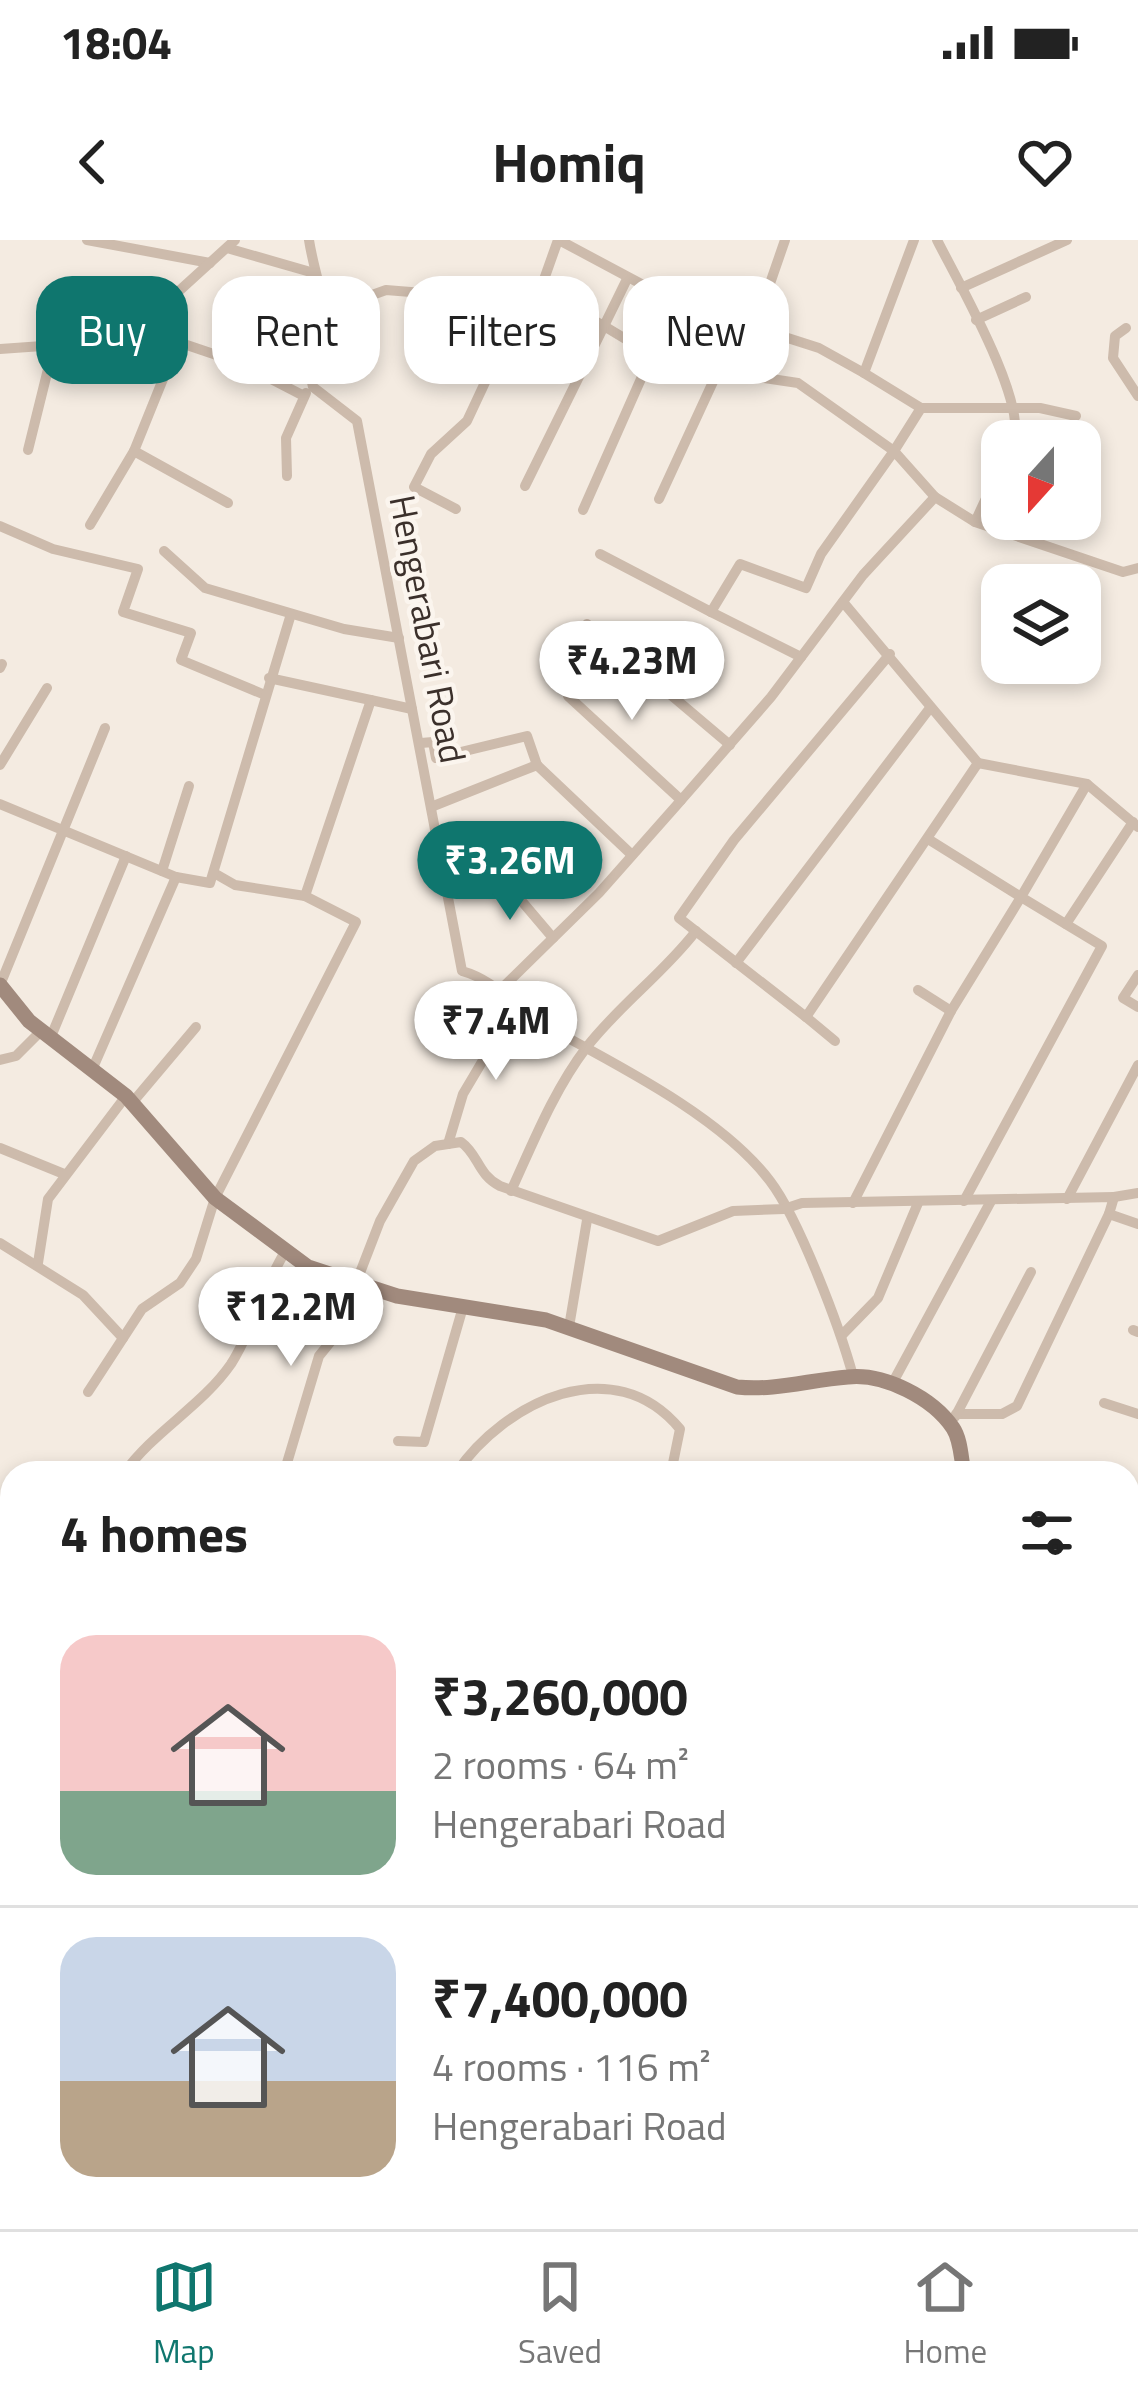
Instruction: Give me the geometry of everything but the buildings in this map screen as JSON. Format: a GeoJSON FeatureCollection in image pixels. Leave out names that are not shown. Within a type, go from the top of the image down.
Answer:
{"type":"FeatureCollection","features":[{"type":"Feature","properties":{"kind":"main road"},"geometry":{"type":"LineString","coordinates":[[0,985],[46,1035],[129,1100],[214,1198],[286,1252],[352,1282],[569,1327],[736,1387],[766,1390],[854,1376],[892,1384],[953,1420],[962,1461]]}},
{"type":"Feature","properties":{"kind":"street"},"geometry":{"type":"LineString","coordinates":[[87,240],[210,263]]}},
{"type":"Feature","properties":{"kind":"street"},"geometry":{"type":"LineString","coordinates":[[309,240],[315,276]]}},
{"type":"Feature","properties":{"kind":"street"},"geometry":{"type":"LineString","coordinates":[[546,276],[559,240],[623,277]]}},
{"type":"Feature","properties":{"kind":"street"},"geometry":{"type":"LineString","coordinates":[[773,276],[785,240]]}},
{"type":"Feature","properties":{"kind":"street"},"geometry":{"type":"LineString","coordinates":[[864,373],[914,240]]}},
{"type":"Feature","properties":{"kind":"street"},"geometry":{"type":"LineString","coordinates":[[937,240],[976,320],[1012,408],[1012,420]]}},
{"type":"Feature","properties":{"kind":"street"},"geometry":{"type":"LineString","coordinates":[[961,289],[1067,240]]}},
{"type":"Feature","properties":{"kind":"street"},"geometry":{"type":"LineString","coordinates":[[188,283],[231,244],[314,273]]}},
{"type":"Feature","properties":{"kind":"street"},"geometry":{"type":"LineString","coordinates":[[525,486],[623,287]]}},
{"type":"Feature","properties":{"kind":"street"},"geometry":{"type":"LineString","coordinates":[[976,320],[1026,297]]}},
{"type":"Feature","properties":{"kind":"street"},"geometry":{"type":"LineString","coordinates":[[599,323],[623,337]]}},
{"type":"Feature","properties":{"kind":"street"},"geometry":{"type":"LineString","coordinates":[[1126,328],[1115,336],[1113,358],[1138,396]]}},
{"type":"Feature","properties":{"kind":"street"},"geometry":{"type":"LineString","coordinates":[[789,338],[819,348],[921,408],[1012,408],[1076,416]]}},
{"type":"Feature","properties":{"kind":"street","name":"Hengerabari Road"},"geometry":{"type":"LineString","coordinates":[[188,345],[308,391],[357,421],[462,971],[488,978],[514,1008],[586,1047],[749,1159],[772,1184],[842,1335],[854,1376]]}},
{"type":"Feature","properties":{"kind":"street"},"geometry":{"type":"LineString","coordinates":[[0,350],[36,347]]}},
{"type":"Feature","properties":{"kind":"street"},"geometry":{"type":"LineString","coordinates":[[789,382],[798,383],[894,451],[935,497],[975,522],[1123,572],[1138,568]]}},
{"type":"Feature","properties":{"kind":"street"},"geometry":{"type":"LineString","coordinates":[[28,450],[44,384]]}},
{"type":"Feature","properties":{"kind":"street"},"geometry":{"type":"LineString","coordinates":[[90,525],[134,451],[161,384]]}},
{"type":"Feature","properties":{"kind":"street"},"geometry":{"type":"LineString","coordinates":[[287,476],[284,449],[309,384]]}},
{"type":"Feature","properties":{"kind":"street"},"geometry":{"type":"LineString","coordinates":[[456,509],[414,487],[431,454],[467,421],[484,384]]}},
{"type":"Feature","properties":{"kind":"street"},"geometry":{"type":"LineString","coordinates":[[584,510],[639,384]]}},
{"type":"Feature","properties":{"kind":"street"},"geometry":{"type":"LineString","coordinates":[[658,499],[712,384]]}},
{"type":"Feature","properties":{"kind":"street"},"geometry":{"type":"LineString","coordinates":[[711,612],[740,564],[806,588],[821,554],[921,408]]}},
{"type":"Feature","properties":{"kind":"street"},"geometry":{"type":"LineString","coordinates":[[134,451],[228,503]]}},
{"type":"Feature","properties":{"kind":"street"},"geometry":{"type":"LineString","coordinates":[[501,989],[632,855],[730,745],[843,602],[935,497]]}},
{"type":"Feature","properties":{"kind":"street"},"geometry":{"type":"LineString","coordinates":[[975,522],[981,509]]}},
{"type":"Feature","properties":{"kind":"street"},"geometry":{"type":"LineString","coordinates":[[0,526],[53,549],[138,569],[123,612],[191,633],[181,660],[265,695]]}},
{"type":"Feature","properties":{"kind":"street"},"geometry":{"type":"LineString","coordinates":[[164,551],[205,588],[398,638]]}},
{"type":"Feature","properties":{"kind":"street"},"geometry":{"type":"LineString","coordinates":[[600,554],[801,657]]}},
{"type":"Feature","properties":{"kind":"street"},"geometry":{"type":"LineString","coordinates":[[843,602],[978,763],[1088,784],[1135,824],[1066,924]]}},
{"type":"Feature","properties":{"kind":"street"},"geometry":{"type":"LineString","coordinates":[[0,804],[176,877],[210,883],[292,614]]}},
{"type":"Feature","properties":{"kind":"street"},"geometry":{"type":"LineString","coordinates":[[586,623],[730,745]]}},
{"type":"Feature","properties":{"kind":"street"},"geometry":{"type":"LineString","coordinates":[[611,644],[568,696],[681,800]]}},
{"type":"Feature","properties":{"kind":"street"},"geometry":{"type":"LineString","coordinates":[[836,1041],[679,917],[734,840],[890,654]]}},
{"type":"Feature","properties":{"kind":"street"},"geometry":{"type":"LineString","coordinates":[[269,678],[412,709]]}},
{"type":"Feature","properties":{"kind":"street"},"geometry":{"type":"LineString","coordinates":[[0,765],[47,688]]}},
{"type":"Feature","properties":{"kind":"street"},"geometry":{"type":"LineString","coordinates":[[304,896],[371,700]]}},
{"type":"Feature","properties":{"kind":"street"},"geometry":{"type":"LineString","coordinates":[[736,963],[930,707]]}},
{"type":"Feature","properties":{"kind":"street"},"geometry":{"type":"LineString","coordinates":[[0,985],[105,728]]}},
{"type":"Feature","properties":{"kind":"street"},"geometry":{"type":"LineString","coordinates":[[421,743],[433,742],[436,758],[527,736],[536,765],[632,855]]}},
{"type":"Feature","properties":{"kind":"street"},"geometry":{"type":"LineString","coordinates":[[806,1017],[978,763]]}},
{"type":"Feature","properties":{"kind":"street"},"geometry":{"type":"LineString","coordinates":[[431,807],[536,765]]}},
{"type":"Feature","properties":{"kind":"street"},"geometry":{"type":"LineString","coordinates":[[853,1202],[951,1011],[1088,784]]}},
{"type":"Feature","properties":{"kind":"street"},"geometry":{"type":"LineString","coordinates":[[162,871],[190,787]]}},
{"type":"Feature","properties":{"kind":"street"},"geometry":{"type":"LineString","coordinates":[[928,839],[1102,946],[964,1202]]}},
{"type":"Feature","properties":{"kind":"street"},"geometry":{"type":"LineString","coordinates":[[0,1060],[16,1056],[46,1035],[126,856]]}},
{"type":"Feature","properties":{"kind":"street"},"geometry":{"type":"LineString","coordinates":[[88,1392],[142,1310],[180,1283],[196,1259],[214,1198],[356,922],[304,896],[235,885],[214,873]]}},
{"type":"Feature","properties":{"kind":"street"},"geometry":{"type":"LineString","coordinates":[[92,1070],[176,877]]}},
{"type":"Feature","properties":{"kind":"street"},"geometry":{"type":"LineString","coordinates":[[503,878],[553,938]]}},
{"type":"Feature","properties":{"kind":"street"},"geometry":{"type":"LineString","coordinates":[[511,1191],[541,1124],[586,1047],[665,972],[696,931]]}},
{"type":"Feature","properties":{"kind":"street"},"geometry":{"type":"LineString","coordinates":[[1138,975],[1124,998],[1138,1007]]}},
{"type":"Feature","properties":{"kind":"street"},"geometry":{"type":"LineString","coordinates":[[918,990],[951,1011]]}},
{"type":"Feature","properties":{"kind":"street"},"geometry":{"type":"LineString","coordinates":[[448,1144],[463,1094],[514,1008]]}},
{"type":"Feature","properties":{"kind":"street"},"geometry":{"type":"LineString","coordinates":[[38,1263],[48,1199],[64,1174],[196,1028]]}},
{"type":"Feature","properties":{"kind":"street"},"geometry":{"type":"LineString","coordinates":[[1067,1198],[1138,1065]]}},
{"type":"Feature","properties":{"kind":"street"},"geometry":{"type":"LineString","coordinates":[[288,1461],[319,1357],[336,1335],[352,1282],[414,1160],[448,1144],[461,1142],[472,1150],[484,1178],[511,1191],[658,1240],[733,1211],[784,1210],[802,1203],[964,1202],[1138,1193]]}},
{"type":"Feature","properties":{"kind":"street"},"geometry":{"type":"LineString","coordinates":[[0,1148],[64,1174]]}},
{"type":"Feature","properties":{"kind":"street"},"geometry":{"type":"LineString","coordinates":[[953,1420],[1002,1414],[1017,1406],[1114,1197]]}},
{"type":"Feature","properties":{"kind":"street"},"geometry":{"type":"LineString","coordinates":[[892,1384],[991,1201]]}},
{"type":"Feature","properties":{"kind":"street"},"geometry":{"type":"LineString","coordinates":[[842,1335],[878,1298],[918,1203]]}},
{"type":"Feature","properties":{"kind":"street"},"geometry":{"type":"LineString","coordinates":[[1109,1214],[1138,1224]]}},
{"type":"Feature","properties":{"kind":"street"},"geometry":{"type":"LineString","coordinates":[[569,1327],[587,1220]]}},
{"type":"Feature","properties":{"kind":"street"},"geometry":{"type":"LineString","coordinates":[[0,1243],[83,1295],[123,1338]]}},
{"type":"Feature","properties":{"kind":"street"},"geometry":{"type":"LineString","coordinates":[[133,1461],[144,1445],[214,1386],[233,1360],[286,1252]]}},
{"type":"Feature","properties":{"kind":"street"},"geometry":{"type":"LineString","coordinates":[[953,1420],[1031,1272]]}},
{"type":"Feature","properties":{"kind":"street"},"geometry":{"type":"LineString","coordinates":[[398,1441],[424,1442],[463,1307]]}},
{"type":"Feature","properties":{"kind":"street"},"geometry":{"type":"LineString","coordinates":[[464,1461],[517,1412],[564,1390],[603,1388],[632,1392],[662,1407],[680,1429],[673,1461]]}},
{"type":"Feature","properties":{"kind":"street"},"geometry":{"type":"LineString","coordinates":[[1104,1403],[1138,1414]]}}]}
